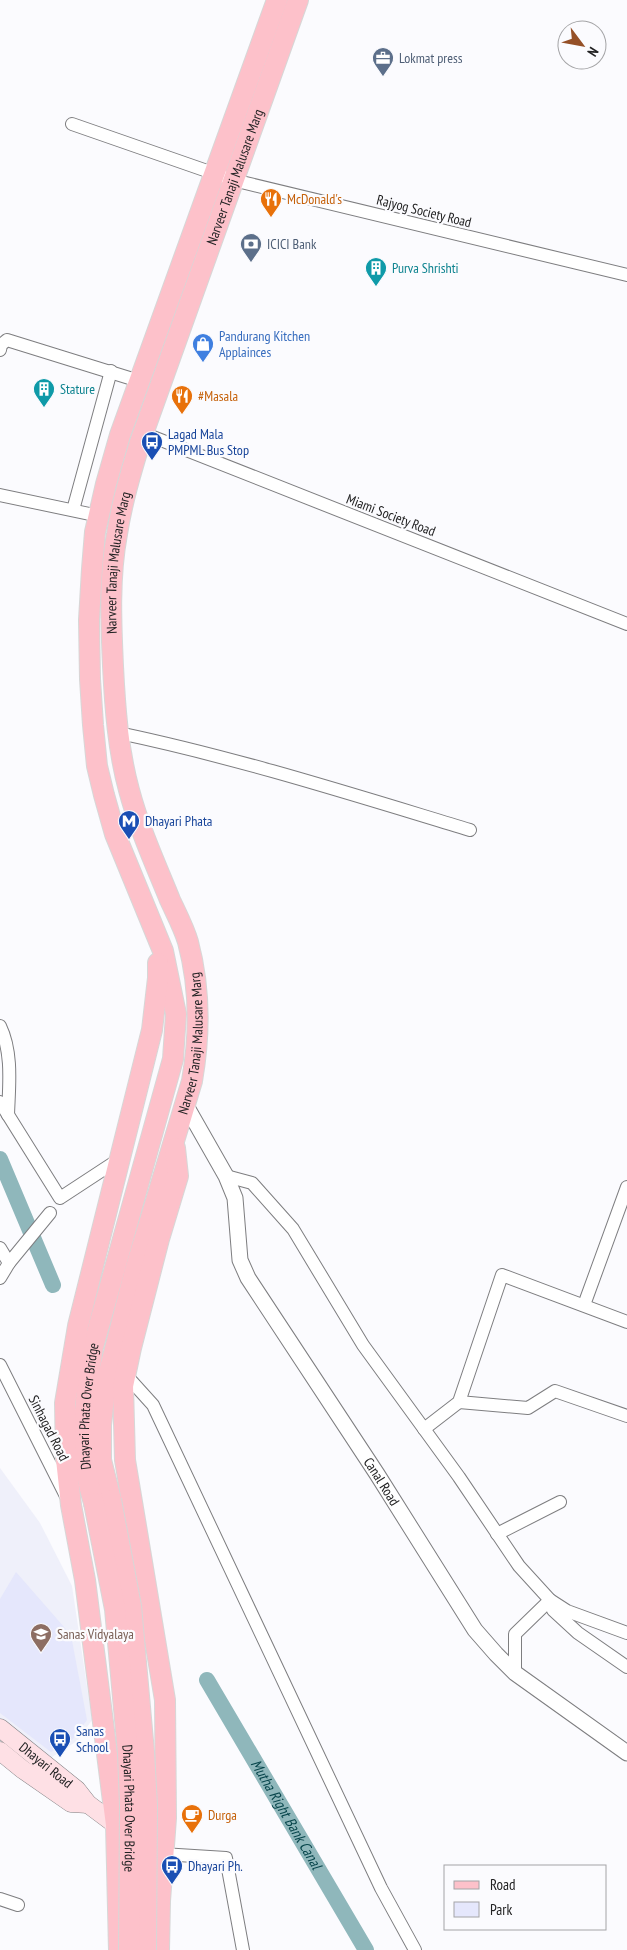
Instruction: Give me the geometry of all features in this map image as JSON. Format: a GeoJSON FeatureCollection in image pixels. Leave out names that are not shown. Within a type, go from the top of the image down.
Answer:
{"type":"FeatureCollection","features":[{"type":"Feature","properties":{"kind":"main road","name":"Narveer Tanaji Malusare Marg"},"geometry":{"type":"LineString","coordinates":[[156,933],[115,834],[97,766],[90,679],[89,620],[95,532],[120,435],[277,0]]}},
{"type":"Feature","properties":{"kind":"main road","name":"Narveer Tanaji Malusare Marg"},"geometry":{"type":"LineString","coordinates":[[174,1139],[186,1104],[196,1054],[198,1006],[188,941],[140,826],[129,788],[119,733],[110,620],[116,535],[126,489],[143,433],[298,0]]}},
{"type":"Feature","properties":{"kind":"main road"},"geometry":{"type":"LineString","coordinates":[[119,1950],[116,1825],[85,1580],[70,1505],[66,1459],[65,1403],[78,1326],[152,1030],[158,978],[156,933]]}},
{"type":"Feature","properties":{"kind":"main road","name":"Dhayari Phata Over Bridge"},"geometry":{"type":"LineString","coordinates":[[146,1950],[147,1805],[131,1606],[102,1501],[89,1487],[84,1419],[86,1389],[93,1347],[173,1059],[176,1014],[163,951],[156,933]]}},
{"type":"Feature","properties":{"kind":"main road"},"geometry":{"type":"LineString","coordinates":[[159,1950],[166,1818],[165,1700],[125,1460],[123,1386],[159,1238],[178,1176],[174,1139]]}},
{"type":"Feature","properties":{"kind":"main road","name":"Dhayari Phata Over Bridge"},"geometry":{"type":"LineString","coordinates":[[129,1950],[130,1805],[128,1753],[115,1609],[102,1501],[102,1424],[105,1388],[134,1274],[174,1139]]}},
{"type":"Feature","properties":{"kind":"main road","name":"Dhayari Road"},"geometry":{"type":"LineString","coordinates":[[0,1728],[76,1790],[88,1804],[116,1825],[163,1847]]}},
{"type":"Feature","properties":{"kind":"main road","name":"Dhayari Road"},"geometry":{"type":"LineString","coordinates":[[0,1751],[22,1769],[71,1803],[88,1804]]}},
{"type":"Feature","properties":{"kind":"street","name":"Rajyog Society Road"},"geometry":{"type":"LineString","coordinates":[[72,124],[233,180],[627,276]]}},
{"type":"Feature","properties":{"kind":"street"},"geometry":{"type":"LineString","coordinates":[[0,350],[1,345],[7,340],[139,381]]}},
{"type":"Feature","properties":{"kind":"street"},"geometry":{"type":"LineString","coordinates":[[73,510],[111,371]]}},
{"type":"Feature","properties":{"kind":"street","name":"Miami Society Road"},"geometry":{"type":"LineString","coordinates":[[143,433],[627,624]]}},
{"type":"Feature","properties":{"kind":"street"},"geometry":{"type":"LineString","coordinates":[[0,496],[99,516]]}},
{"type":"Feature","properties":{"kind":"street"},"geometry":{"type":"LineString","coordinates":[[119,733],[176,745],[268,770],[470,830]]}},
{"type":"Feature","properties":{"kind":"street"},"geometry":{"type":"LineString","coordinates":[[0,1026],[4,1034],[8,1056],[8,1115]]}},
{"type":"Feature","properties":{"kind":"street"},"geometry":{"type":"LineString","coordinates":[[0,1102],[60,1198],[121,1158]]}},
{"type":"Feature","properties":{"kind":"street","name":"Canal Road"},"geometry":{"type":"LineString","coordinates":[[186,1104],[226,1176],[235,1198],[240,1260],[248,1278],[377,1474],[475,1630],[515,1673],[627,1752]]}},
{"type":"Feature","properties":{"kind":"street"},"geometry":{"type":"LineString","coordinates":[[226,1176],[252,1183],[293,1229],[363,1344],[519,1566],[550,1600],[567,1611],[627,1633]]}},
{"type":"Feature","properties":{"kind":"street"},"geometry":{"type":"LineString","coordinates":[[584,1305],[627,1187]]}},
{"type":"Feature","properties":{"kind":"street"},"geometry":{"type":"LineString","coordinates":[[0,1278],[9,1263],[50,1213]]}},
{"type":"Feature","properties":{"kind":"street"},"geometry":{"type":"LineString","coordinates":[[0,1248],[9,1263]]}},
{"type":"Feature","properties":{"kind":"street"},"geometry":{"type":"LineString","coordinates":[[424,1429],[460,1402],[502,1275],[627,1322]]}},
{"type":"Feature","properties":{"kind":"street","name":"Sinhagad Road"},"geometry":{"type":"LineString","coordinates":[[0,1365],[70,1505]]}},
{"type":"Feature","properties":{"kind":"street"},"geometry":{"type":"LineString","coordinates":[[126,1374],[153,1405],[381,1888],[415,1950]]}},
{"type":"Feature","properties":{"kind":"street"},"geometry":{"type":"LineString","coordinates":[[460,1402],[528,1408],[555,1391],[627,1416]]}},
{"type":"Feature","properties":{"kind":"street"},"geometry":{"type":"LineString","coordinates":[[497,1534],[560,1502]]}},
{"type":"Feature","properties":{"kind":"street"},"geometry":{"type":"LineString","coordinates":[[515,1673],[515,1634],[550,1600]]}},
{"type":"Feature","properties":{"kind":"street"},"geometry":{"type":"LineString","coordinates":[[550,1600],[552,1610],[578,1633],[627,1667]]}},
{"type":"Feature","properties":{"kind":"street"},"geometry":{"type":"LineString","coordinates":[[163,1847],[226,1858],[243,1950]]}},
{"type":"Feature","properties":{"kind":"street"},"geometry":{"type":"LineString","coordinates":[[0,1899],[18,1904]]}},
{"type":"Feature","properties":{"kind":"shaded area","name":"Sanas Vidyalaya"},"geometry":{"type":"Polygon","coordinates":[[[0,1468],[40,1523],[72,1586],[92,1720],[77,1741],[49,1759],[0,1720],[0,1468]]]}},
{"type":"Feature","properties":{"kind":"green space","name":"Sanas Vidyalaya"},"geometry":{"type":"Polygon","coordinates":[[[16,1572],[71,1635],[87,1720],[73,1739],[51,1752],[0,1713],[0,1599],[16,1572]]]}},
{"type":"Feature","properties":{"kind":"waterway","name":"Mutha Right Bank Canal"},"geometry":{"type":"LineString","coordinates":[[0,1159],[53,1285]]}},
{"type":"Feature","properties":{"kind":"waterway","name":"Mutha Right Bank Canal"},"geometry":{"type":"LineString","coordinates":[[207,1680],[366,1950]]}},
{"type":"Feature","properties":{"kind":"place","name":"Lokmat press"},"geometry":{"type":"Point","coordinates":[383,77]}},
{"type":"Feature","properties":{"kind":"place","name":"McDonald's"},"geometry":{"type":"Point","coordinates":[271,218]}},
{"type":"Feature","properties":{"kind":"place","name":"ICICI Bank"},"geometry":{"type":"Point","coordinates":[251,263]}},
{"type":"Feature","properties":{"kind":"place","name":"Purva Shrishti"},"geometry":{"type":"Point","coordinates":[376,287]}},
{"type":"Feature","properties":{"kind":"place","name":"Pandurang Kitchen Applainces"},"geometry":{"type":"Point","coordinates":[203,363]}},
{"type":"Feature","properties":{"kind":"place","name":"Stature"},"geometry":{"type":"Point","coordinates":[44,408]}},
{"type":"Feature","properties":{"kind":"place","name":"#Masala"},"geometry":{"type":"Point","coordinates":[182,415]}},
{"type":"Feature","properties":{"kind":"place","name":"Lagad Mala PMPML Bus Stop"},"geometry":{"type":"Point","coordinates":[152,461]}},
{"type":"Feature","properties":{"kind":"place","name":"Dhayari Phata"},"geometry":{"type":"Point","coordinates":[129,840]}},
{"type":"Feature","properties":{"kind":"place","name":"Sanas Vidyalaya"},"geometry":{"type":"Point","coordinates":[41,1653]}},
{"type":"Feature","properties":{"kind":"place","name":"Sanas School"},"geometry":{"type":"Point","coordinates":[60,1758]}},
{"type":"Feature","properties":{"kind":"place","name":"Durga"},"geometry":{"type":"Point","coordinates":[192,1834]}},
{"type":"Feature","properties":{"kind":"place","name":"Dhayari Ph."},"geometry":{"type":"Point","coordinates":[172,1885]}}]}
